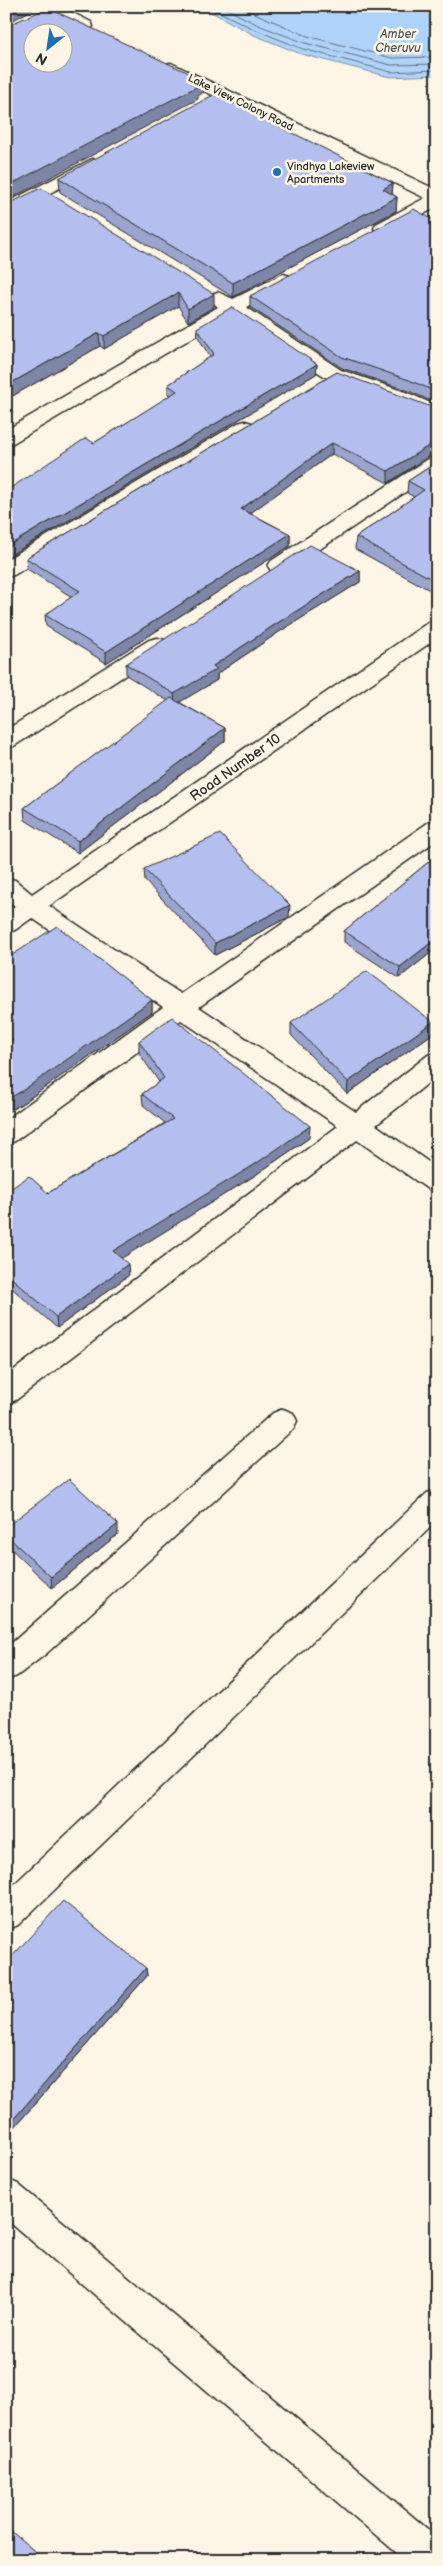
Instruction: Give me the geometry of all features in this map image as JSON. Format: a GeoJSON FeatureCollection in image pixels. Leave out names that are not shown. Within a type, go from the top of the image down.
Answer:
{"type":"FeatureCollection","features":[{"type":"Feature","properties":{"kind":"street"},"geometry":{"type":"LineString","coordinates":[[45,11],[104,35]]}},
{"type":"Feature","properties":{"kind":"street","name":"Lake View Colony Road"},"geometry":{"type":"LineString","coordinates":[[155,60],[437,198]]}},
{"type":"Feature","properties":{"kind":"street"},"geometry":{"type":"LineString","coordinates":[[206,103],[224,94]]}},
{"type":"Feature","properties":{"kind":"street"},"geometry":{"type":"LineString","coordinates":[[6,211],[111,154]]}},
{"type":"Feature","properties":{"kind":"street"},"geometry":{"type":"LineString","coordinates":[[42,191],[58,201]]}},
{"type":"Feature","properties":{"kind":"street"},"geometry":{"type":"LineString","coordinates":[[369,235],[437,198]]}},
{"type":"Feature","properties":{"kind":"street"},"geometry":{"type":"LineString","coordinates":[[6,439],[232,307],[300,271]]}},
{"type":"Feature","properties":{"kind":"street"},"geometry":{"type":"LineString","coordinates":[[199,287],[232,307],[326,379],[401,397],[437,414]]}},
{"type":"Feature","properties":{"kind":"street"},"geometry":{"type":"LineString","coordinates":[[6,570],[258,419]]}},
{"type":"Feature","properties":{"kind":"street"},"geometry":{"type":"LineString","coordinates":[[264,576],[437,462]]}},
{"type":"Feature","properties":{"kind":"street","name":"Road Number 10"},"geometry":{"type":"LineString","coordinates":[[33,907],[437,627]]}},
{"type":"Feature","properties":{"kind":"street"},"geometry":{"type":"LineString","coordinates":[[6,741],[173,635]]}},
{"type":"Feature","properties":{"kind":"street"},"geometry":{"type":"LineString","coordinates":[[6,1134],[181,1007],[437,828]]}},
{"type":"Feature","properties":{"kind":"street"},"geometry":{"type":"LineString","coordinates":[[6,886],[33,907],[437,1182]]}},
{"type":"Feature","properties":{"kind":"street"},"geometry":{"type":"LineString","coordinates":[[6,924],[33,907]]}},
{"type":"Feature","properties":{"kind":"street"},"geometry":{"type":"LineString","coordinates":[[6,1392],[357,1126],[437,1062]]}},
{"type":"Feature","properties":{"kind":"street"},"geometry":{"type":"LineString","coordinates":[[6,1666],[36,1643],[283,1421]]}},
{"type":"Feature","properties":{"kind":"street"},"geometry":{"type":"LineString","coordinates":[[6,1914],[437,1502]]}},
{"type":"Feature","properties":{"kind":"street"},"geometry":{"type":"LineString","coordinates":[[6,2196],[435,2560]]}},
{"type":"Feature","properties":{"kind":"water","name":"Amber Cheruvu"},"geometry":{"type":"Polygon","coordinates":[[[200,6],[437,6],[437,75],[390,77],[301,54],[254,35],[200,6]]]}},
{"type":"Feature","properties":{"kind":"building"},"geometry":{"type":"Polygon","coordinates":[[[6,6],[15,6],[6,11],[6,6]]]}},
{"type":"Feature","properties":{"kind":"building"},"geometry":{"type":"Polygon","coordinates":[[[48,8],[204,80],[195,85],[198,86],[6,187],[6,26],[48,8]]]}},
{"type":"Feature","properties":{"kind":"building"},"geometry":{"type":"Polygon","coordinates":[[[215,94],[393,183],[383,189],[397,197],[233,283],[59,178],[215,94]]]}},
{"type":"Feature","properties":{"kind":"building"},"geometry":{"type":"Polygon","coordinates":[[[41,188],[214,294],[188,309],[178,293],[104,336],[99,333],[6,386],[6,205],[41,188]]]}},
{"type":"Feature","properties":{"kind":"building"},"geometry":{"type":"Polygon","coordinates":[[[414,209],[437,222],[437,392],[409,380],[342,357],[250,296],[414,209]]]}},
{"type":"Feature","properties":{"kind":"building"},"geometry":{"type":"Polygon","coordinates":[[[232,307],[317,364],[6,547],[6,491],[86,438],[94,443],[177,391],[168,385],[214,354],[197,328],[232,307]]]}},
{"type":"Feature","properties":{"kind":"building"},"geometry":{"type":"Polygon","coordinates":[[[337,372],[437,409],[437,443],[430,445],[388,471],[332,443],[241,509],[290,534],[106,652],[45,615],[80,591],[26,558],[337,372]]]}},
{"type":"Feature","properties":{"kind":"building"},"geometry":{"type":"Polygon","coordinates":[[[437,462],[437,582],[356,537],[424,490],[408,481],[437,462]]]}},
{"type":"Feature","properties":{"kind":"building"},"geometry":{"type":"Polygon","coordinates":[[[310,545],[360,571],[213,666],[217,669],[174,694],[126,664],[310,545]]]}},
{"type":"Feature","properties":{"kind":"building"},"geometry":{"type":"Polygon","coordinates":[[[171,698],[225,728],[78,841],[24,808],[171,698]]]}},
{"type":"Feature","properties":{"kind":"building"},"geometry":{"type":"Polygon","coordinates":[[[220,834],[290,905],[215,943],[144,869],[220,834]]]}},
{"type":"Feature","properties":{"kind":"building"},"geometry":{"type":"Polygon","coordinates":[[[437,855],[437,938],[400,967],[344,931],[437,855]]]}},
{"type":"Feature","properties":{"kind":"building"},"geometry":{"type":"Polygon","coordinates":[[[57,926],[152,1000],[22,1091],[6,1100],[6,1044],[13,1040],[6,1035],[6,959],[57,926]]]}},
{"type":"Feature","properties":{"kind":"building"},"geometry":{"type":"Polygon","coordinates":[[[367,971],[433,1022],[348,1082],[291,1023],[367,971]]]}},
{"type":"Feature","properties":{"kind":"building"},"geometry":{"type":"Polygon","coordinates":[[[172,1017],[310,1126],[254,1165],[113,1251],[128,1264],[56,1317],[6,1273],[6,1192],[29,1176],[48,1193],[173,1119],[142,1094],[164,1078],[139,1041],[172,1017]]]}},
{"type":"Feature","properties":{"kind":"building"},"geometry":{"type":"Polygon","coordinates":[[[69,1479],[118,1524],[51,1577],[6,1535],[6,1527],[69,1479]]]}},
{"type":"Feature","properties":{"kind":"building"},"geometry":{"type":"Polygon","coordinates":[[[63,1901],[146,1968],[10,2123],[6,2120],[6,1963],[63,1901]]]}},
{"type":"Feature","properties":{"kind":"building"},"geometry":{"type":"Polygon","coordinates":[[[6,2527],[45,2560],[6,2560],[6,2527]]]}},
{"type":"Feature","properties":{"kind":"place","name":"Vindhya Lakeview Apartments"},"geometry":{"type":"Point","coordinates":[277,172]}}]}
